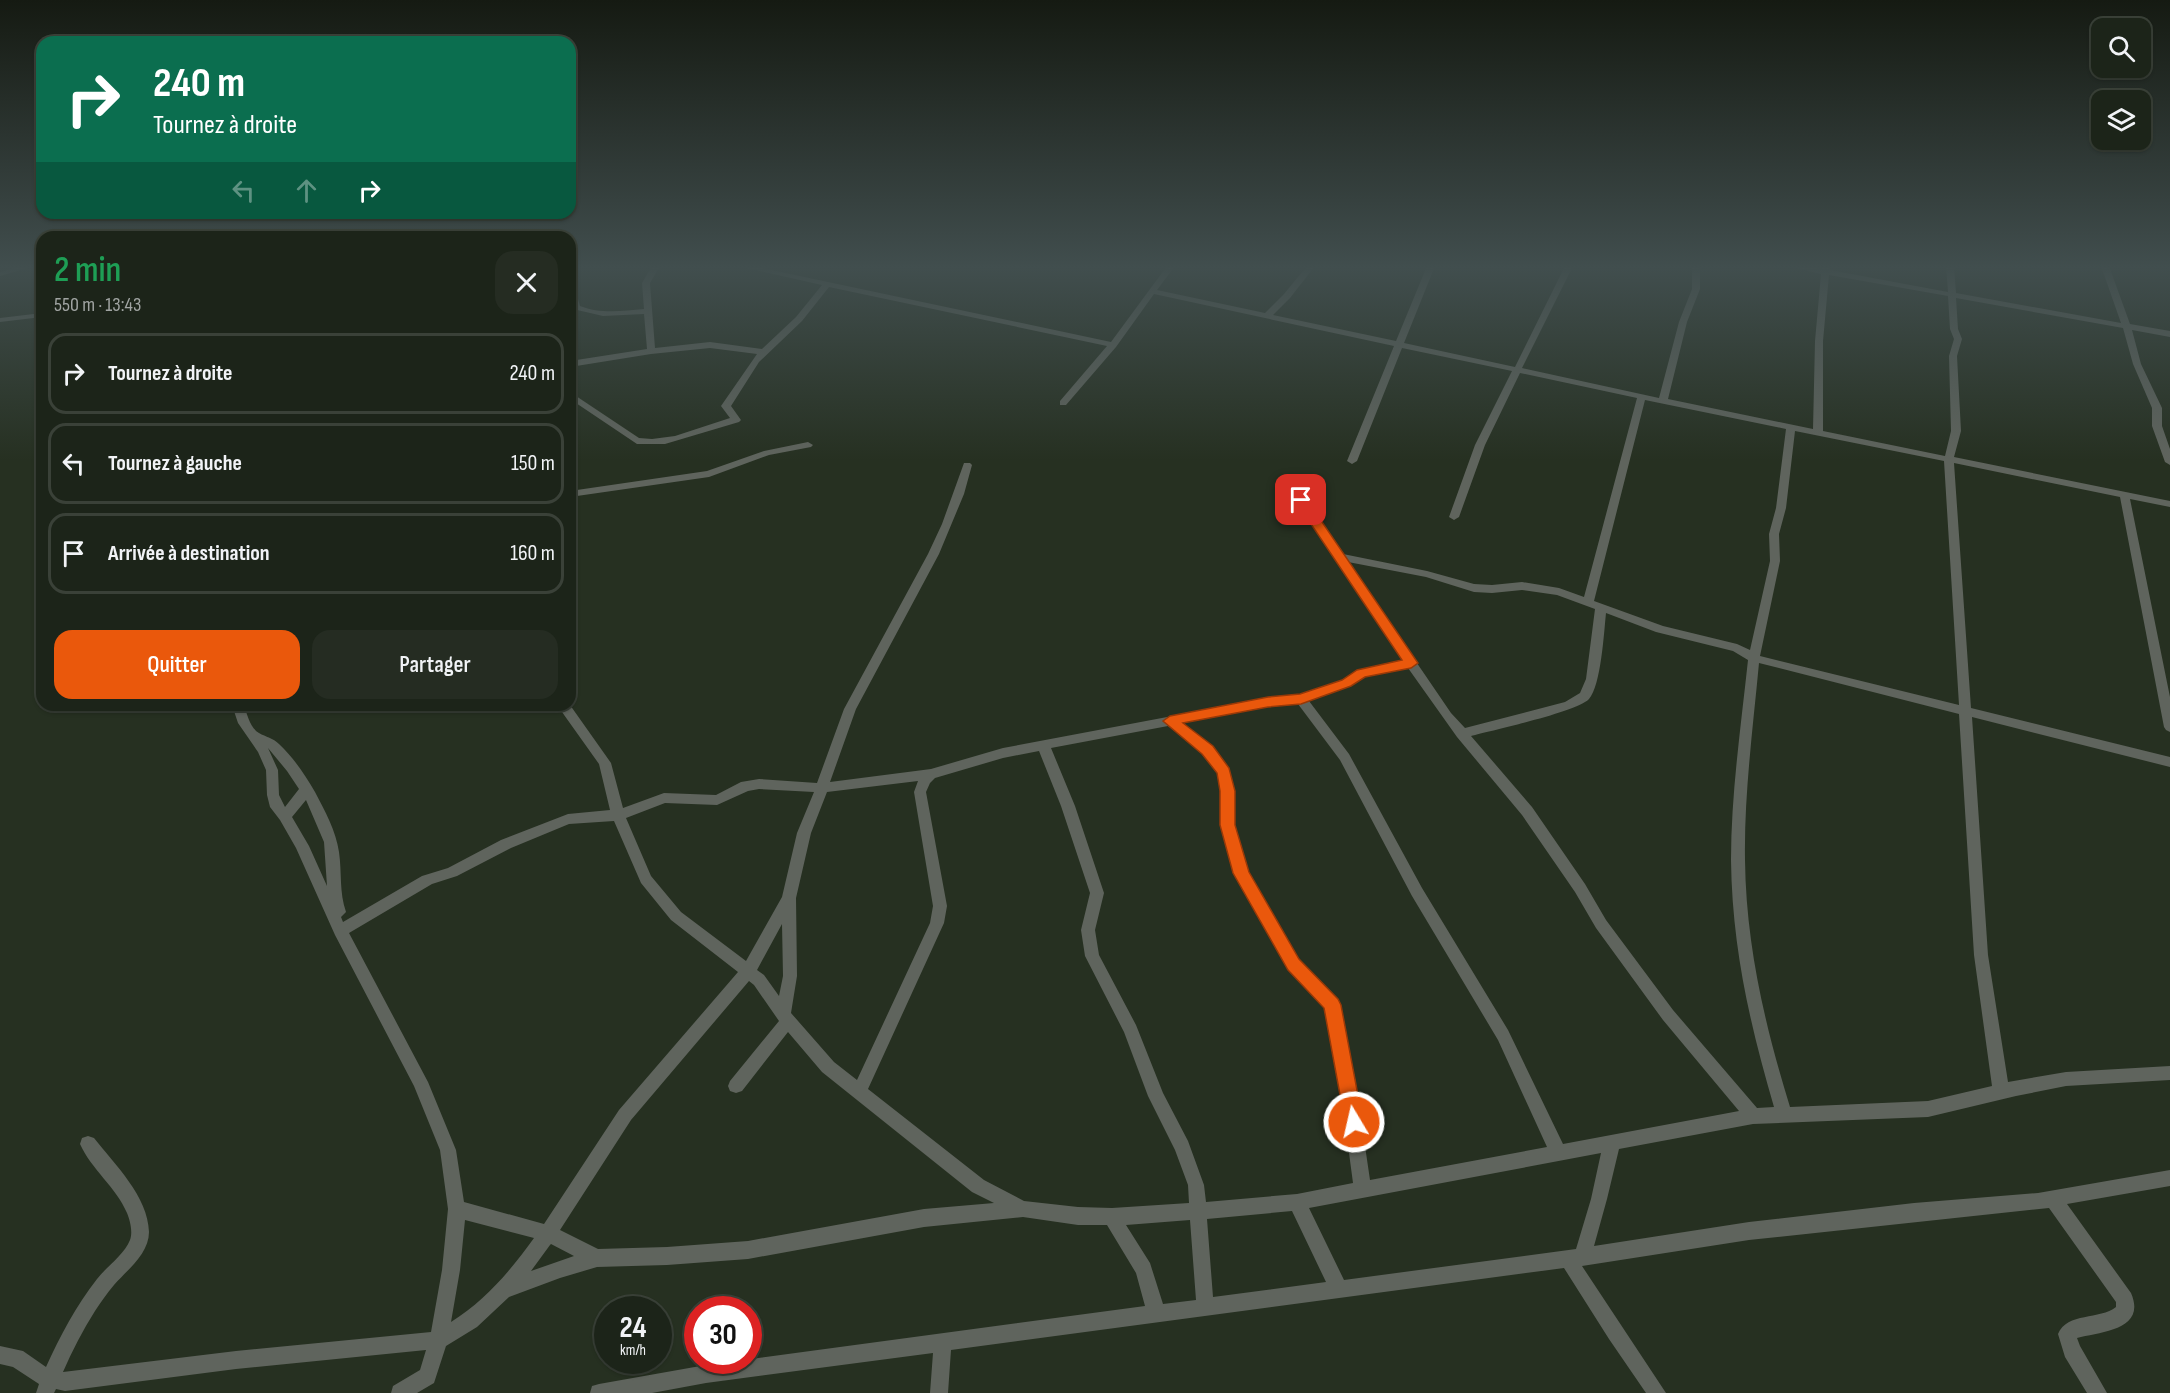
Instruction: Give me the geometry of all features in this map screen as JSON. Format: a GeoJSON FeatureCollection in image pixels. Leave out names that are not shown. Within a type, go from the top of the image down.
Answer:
{"type":"FeatureCollection","features":[{"type":"Feature","properties":{"kind":"street"},"geometry":{"type":"LineString","coordinates":[[650,331],[651,351]]}},
{"type":"Feature","properties":{"kind":"street"},"geometry":{"type":"LineString","coordinates":[[576,399],[637,441],[648,443],[669,441],[736,420],[727,408],[727,402],[762,352],[788,331]]}},
{"type":"Feature","properties":{"kind":"street"},"geometry":{"type":"LineString","coordinates":[[1046,331],[1113,345]]}},
{"type":"Feature","properties":{"kind":"street"},"geometry":{"type":"LineString","coordinates":[[1063,403],[1124,331]]}},
{"type":"Feature","properties":{"kind":"street"},"geometry":{"type":"LineString","coordinates":[[1337,331],[1791,428],[2170,504]]}},
{"type":"Feature","properties":{"kind":"street"},"geometry":{"type":"LineString","coordinates":[[1352,460],[1403,331]]}},
{"type":"Feature","properties":{"kind":"street"},"geometry":{"type":"LineString","coordinates":[[1454,517],[1480,445],[1516,369],[1537,331]]}},
{"type":"Feature","properties":{"kind":"street"},"geometry":{"type":"LineString","coordinates":[[1663,401],[1681,331]]}},
{"type":"Feature","properties":{"kind":"street"},"geometry":{"type":"LineString","coordinates":[[1818,432],[1820,331]]}},
{"type":"Feature","properties":{"kind":"street"},"geometry":{"type":"LineString","coordinates":[[1955,331],[1958,339],[1953,356],[1956,431],[1949,459],[1981,955],[2001,1092]]}},
{"type":"Feature","properties":{"kind":"street"},"geometry":{"type":"LineString","coordinates":[[2128,331],[2137,364],[2157,408],[2157,426],[2170,462]]}},
{"type":"Feature","properties":{"kind":"street"},"geometry":{"type":"LineString","coordinates":[[2152,331],[2170,334]]}},
{"type":"Feature","properties":{"kind":"street"},"geometry":{"type":"LineString","coordinates":[[576,363],[651,351],[710,345],[762,352]]}},
{"type":"Feature","properties":{"kind":"street"},"geometry":{"type":"LineString","coordinates":[[1588,601],[1642,396]]}},
{"type":"Feature","properties":{"kind":"street"},"geometry":{"type":"LineString","coordinates":[[1784,1113],[1764,1047],[1750,987],[1742,923],[1738,860],[1754,658],[1775,561],[1774,534],[1781,508],[1791,428]]}},
{"type":"Feature","properties":{"kind":"street"},"geometry":{"type":"LineString","coordinates":[[576,493],[613,490],[709,474],[758,456],[808,445]]}},
{"type":"Feature","properties":{"kind":"street"},"geometry":{"type":"LineString","coordinates":[[736,1086],[786,1016],[790,976],[789,898],[804,833],[854,700],[923,574],[950,516],[967,465]]}},
{"type":"Feature","properties":{"kind":"street"},"geometry":{"type":"LineString","coordinates":[[2124,494],[2170,727]]}},
{"type":"Feature","properties":{"kind":"street"},"geometry":{"type":"LineString","coordinates":[[1301,500],[1461,734],[1527,811],[1580,888],[1601,924],[1668,1015],[1752,1116]]}},
{"type":"Feature","properties":{"kind":"street"},"geometry":{"type":"LineString","coordinates":[[1340,557],[1427,574],[1474,588],[1522,586],[1559,592],[1660,629],[1737,648],[1754,658],[2170,762]]}},
{"type":"Feature","properties":{"kind":"street"},"geometry":{"type":"LineString","coordinates":[[1461,734],[1569,705],[1585,696],[1592,679],[1601,607]]}},
{"type":"Feature","properties":{"kind":"street"},"geometry":{"type":"LineString","coordinates":[[342,929],[414,886],[452,872],[538,829],[568,819],[618,814],[664,798],[717,800],[746,786],[759,784],[822,788],[932,774],[1004,753],[1268,702],[1301,699],[1347,683],[1362,673],[1411,663]]}},
{"type":"Feature","properties":{"kind":"street"},"geometry":{"type":"LineString","coordinates":[[1301,699],[1345,757],[1417,892],[1503,1035],[1558,1152]]}},
{"type":"Feature","properties":{"kind":"street"},"geometry":{"type":"LineString","coordinates":[[240,711],[244,723],[254,736],[272,770],[273,795],[277,807],[285,816],[302,846],[424,1091],[448,1150],[457,1209],[451,1270],[439,1340],[427,1376],[400,1393]]}},
{"type":"Feature","properties":{"kind":"street"},"geometry":{"type":"LineString","coordinates":[[567,711],[605,763],[618,814],[646,879],[676,916],[759,980],[828,1067],[860,1090],[978,1186],[1023,1209]]}},
{"type":"Feature","properties":{"kind":"street"},"geometry":{"type":"LineString","coordinates":[[1170,721],[1208,750],[1224,772],[1228,791],[1227,825],[1244,880],[1293,965],[1332,1005],[1347,1078],[1363,1191]]}},
{"type":"Feature","properties":{"kind":"street"},"geometry":{"type":"LineString","coordinates":[[254,736],[273,744],[306,790],[329,833],[333,853],[332,891],[342,929]]}},
{"type":"Feature","properties":{"kind":"street"},"geometry":{"type":"LineString","coordinates":[[1044,747],[1068,806],[1097,892],[1088,930],[1092,956],[1131,1030],[1156,1096],[1189,1165],[1196,1185],[1205,1307]]}},
{"type":"Feature","properties":{"kind":"street"},"geometry":{"type":"LineString","coordinates":[[860,1090],[937,923],[940,906],[920,792],[924,781],[932,774]]}},
{"type":"Feature","properties":{"kind":"street"},"geometry":{"type":"LineString","coordinates":[[285,816],[306,790]]}},
{"type":"Feature","properties":{"kind":"street"},"geometry":{"type":"LineString","coordinates":[[48,1386],[236,1360],[439,1340],[475,1320],[506,1290],[547,1233],[625,1114],[748,971],[789,898]]}},
{"type":"Feature","properties":{"kind":"street"},"geometry":{"type":"LineString","coordinates":[[506,1290],[560,1269],[597,1258],[748,1250],[924,1218],[1023,1209],[1050,1214],[1112,1216],[1297,1202],[1752,1116],[1928,1109],[2066,1080],[2170,1073]]}},
{"type":"Feature","properties":{"kind":"street"},"geometry":{"type":"LineString","coordinates":[[1612,1143],[1599,1199],[1575,1258],[1615,1334],[1657,1393]]}},
{"type":"Feature","properties":{"kind":"street"},"geometry":{"type":"LineString","coordinates":[[48,1386],[70,1335],[92,1299],[135,1247],[140,1234],[136,1216],[122,1186],[88,1144]]}},
{"type":"Feature","properties":{"kind":"street"},"geometry":{"type":"LineString","coordinates":[[599,1393],[706,1374],[1156,1312],[1575,1258],[1760,1230],[2053,1199],[2170,1178]]}},
{"type":"Feature","properties":{"kind":"street"},"geometry":{"type":"LineString","coordinates":[[2053,1199],[2125,1299],[2125,1311],[2113,1321],[2074,1329],[2067,1334],[2073,1350],[2098,1393]]}},
{"type":"Feature","properties":{"kind":"street"},"geometry":{"type":"LineString","coordinates":[[1297,1202],[1339,1289]]}},
{"type":"Feature","properties":{"kind":"street"},"geometry":{"type":"LineString","coordinates":[[457,1209],[547,1233],[597,1258]]}},
{"type":"Feature","properties":{"kind":"street"},"geometry":{"type":"LineString","coordinates":[[1112,1216],[1144,1269],[1156,1312]]}},
{"type":"Feature","properties":{"kind":"street"},"geometry":{"type":"LineString","coordinates":[[939,1393],[943,1341]]}},
{"type":"Feature","properties":{"kind":"street"},"geometry":{"type":"LineString","coordinates":[[0,1355],[16,1358],[43,1376],[48,1386]]}},
{"type":"Feature","properties":{"kind":"route"},"geometry":{"type":"LineString","coordinates":[[1301,500],[1411,663],[1362,673],[1347,683],[1301,699],[1268,702],[1170,721],[1208,750],[1224,772],[1228,791],[1227,825],[1241,873],[1293,965],[1329,999],[1332,1005],[1354,1122]]}}]}
